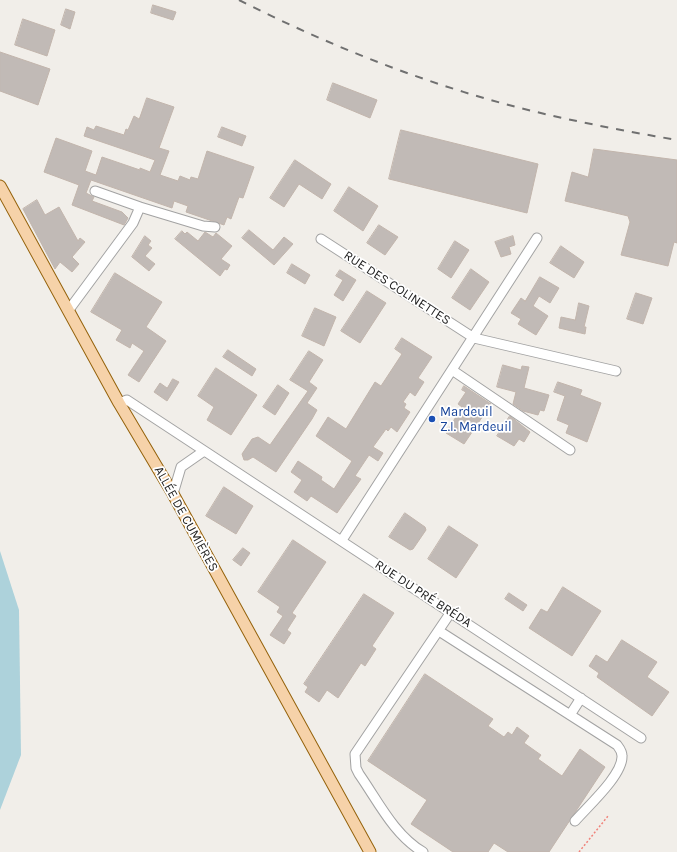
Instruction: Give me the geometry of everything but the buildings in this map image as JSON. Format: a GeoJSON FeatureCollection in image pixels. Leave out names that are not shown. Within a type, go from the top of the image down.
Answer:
{"type":"FeatureCollection","features":[{"type":"Feature","properties":{"kind":"main road","name":"ALLÉE DE CUMIÈRES"},"geometry":{"type":"LineString","coordinates":[[0,186],[119,403],[173,494],[370,852]]}},
{"type":"Feature","properties":{"kind":"street"},"geometry":{"type":"LineString","coordinates":[[95,191],[140,207],[203,226],[215,227]]}},
{"type":"Feature","properties":{"kind":"street"},"geometry":{"type":"LineString","coordinates":[[68,311],[133,223],[140,207]]}},
{"type":"Feature","properties":{"kind":"street"},"geometry":{"type":"LineString","coordinates":[[342,540],[474,338],[537,238]]}},
{"type":"Feature","properties":{"kind":"street","name":"RUE DES COLINETTES"},"geometry":{"type":"LineString","coordinates":[[321,239],[474,338],[616,371]]}},
{"type":"Feature","properties":{"kind":"street"},"geometry":{"type":"LineString","coordinates":[[452,370],[570,450]]}},
{"type":"Feature","properties":{"kind":"street","name":"RUE DU PRÉ BRÉDA"},"geometry":{"type":"LineString","coordinates":[[119,403],[127,400],[641,738]]}},
{"type":"Feature","properties":{"kind":"street"},"geometry":{"type":"LineString","coordinates":[[173,494],[181,467],[204,451]]}},
{"type":"Feature","properties":{"kind":"street"},"geometry":{"type":"LineString","coordinates":[[423,852],[408,841],[393,824],[359,774],[356,768],[355,754],[451,612]]}},
{"type":"Feature","properties":{"kind":"street"},"geometry":{"type":"LineString","coordinates":[[438,631],[617,745],[621,750],[622,756],[620,765],[614,777],[575,822]]}},
{"type":"Feature","properties":{"kind":"street"},"geometry":{"type":"LineString","coordinates":[[570,715],[581,698]]}},
{"type":"Feature","properties":{"kind":"path"},"geometry":{"type":"LineString","coordinates":[[579,852],[608,816]]}},
{"type":"Feature","properties":{"kind":"water"},"geometry":{"type":"Polygon","coordinates":[[[0,551],[19,610],[21,755],[0,810],[0,551]]]}},
{"type":"Feature","properties":{"kind":"railway"},"geometry":{"type":"LineString","coordinates":[[239,0],[303,31],[369,59],[471,94],[547,115],[677,140]]}},
{"type":"Feature","properties":{"kind":"place","name":"Mardeuil Z.I. Mardeuil"},"geometry":{"type":"Point","coordinates":[432,419]}}]}
